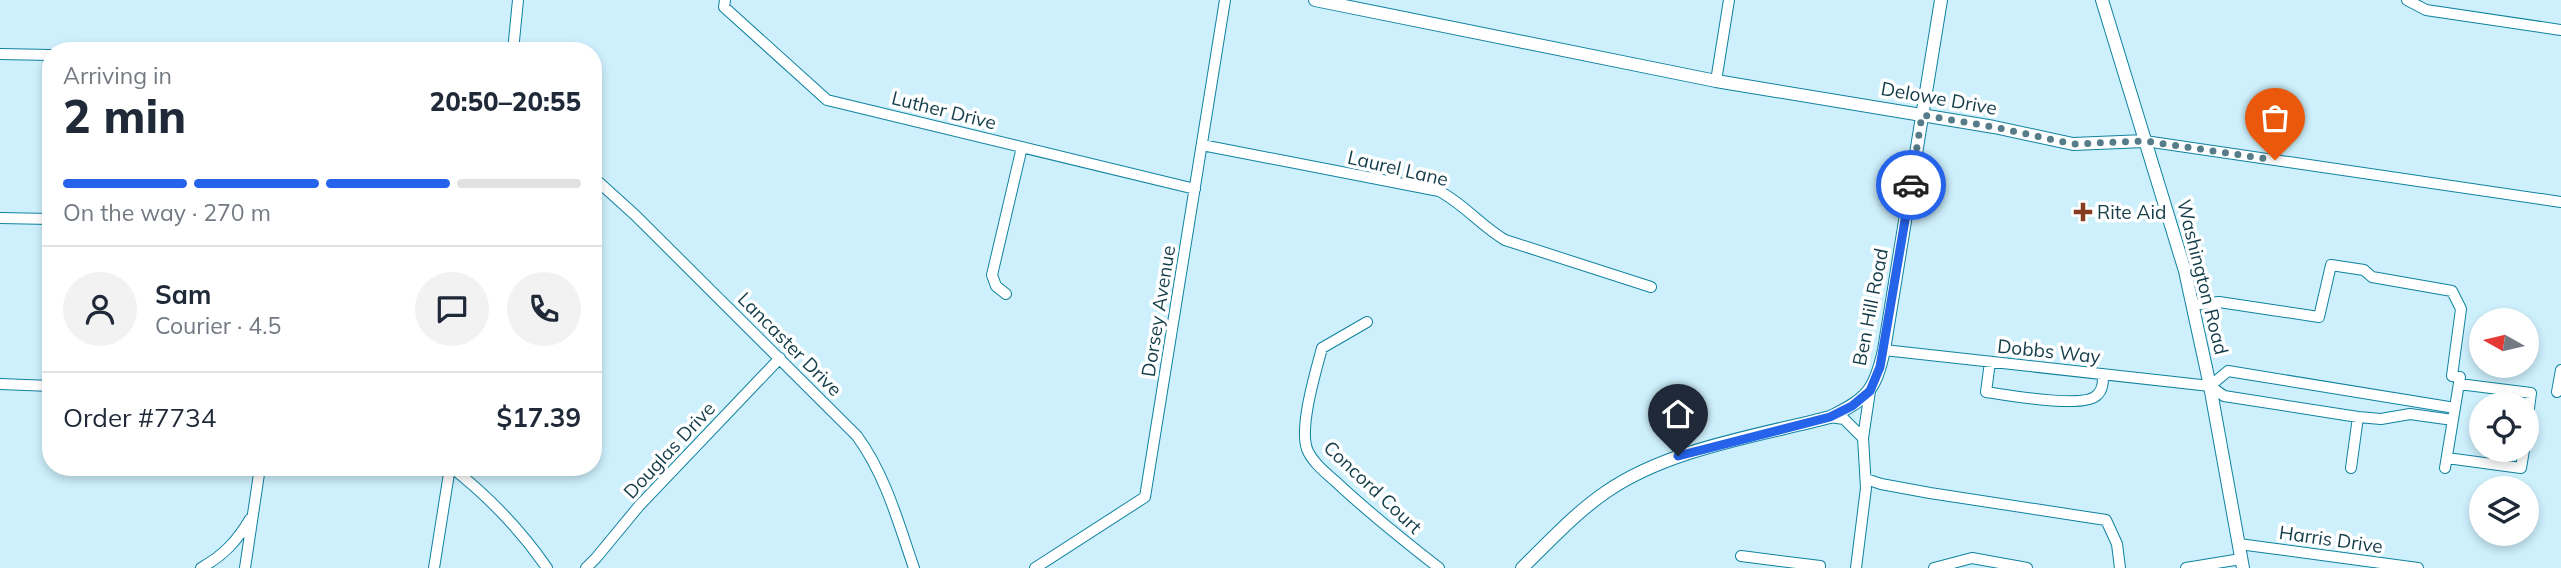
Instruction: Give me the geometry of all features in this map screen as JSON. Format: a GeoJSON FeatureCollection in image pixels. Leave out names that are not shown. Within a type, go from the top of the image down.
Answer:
{"type":"FeatureCollection","features":[{"type":"Feature","properties":{"kind":"street"},"geometry":{"type":"LineString","coordinates":[[514,42],[518,0]]}},
{"type":"Feature","properties":{"kind":"street","name":"Luther Drive"},"geometry":{"type":"LineString","coordinates":[[724,0],[724,7],[827,100],[1195,189]]}},
{"type":"Feature","properties":{"kind":"street","name":"Dorsey Avenue"},"geometry":{"type":"LineString","coordinates":[[1035,568],[1145,497],[1225,0]]}},
{"type":"Feature","properties":{"kind":"street","name":"Delowe Drive"},"geometry":{"type":"LineString","coordinates":[[1315,0],[1716,80],[1994,127],[2073,144],[2145,141],[2561,202]]}},
{"type":"Feature","properties":{"kind":"street"},"geometry":{"type":"LineString","coordinates":[[1716,80],[1729,0]]}},
{"type":"Feature","properties":{"kind":"street","name":"Ben Hill Road"},"geometry":{"type":"LineString","coordinates":[[1522,568],[1580,512],[1605,492],[1651,466],[1678,456],[1830,417],[1852,406],[1870,391],[1884,350],[1941,0]]}},
{"type":"Feature","properties":{"kind":"street","name":"Washington Road"},"geometry":{"type":"LineString","coordinates":[[2102,0],[2182,259],[2210,386],[2242,564]]}},
{"type":"Feature","properties":{"kind":"street"},"geometry":{"type":"LineString","coordinates":[[2407,0],[2427,10],[2561,30]]}},
{"type":"Feature","properties":{"kind":"street"},"geometry":{"type":"LineString","coordinates":[[0,54],[42,55]]}},
{"type":"Feature","properties":{"kind":"street","name":"Laurel Lane"},"geometry":{"type":"LineString","coordinates":[[1202,145],[1439,191],[1455,200],[1492,233],[1505,240],[1651,287]]}},
{"type":"Feature","properties":{"kind":"street"},"geometry":{"type":"LineString","coordinates":[[1006,294],[996,286],[992,275],[1022,147]]}},
{"type":"Feature","properties":{"kind":"street","name":"Lancaster Drive"},"geometry":{"type":"LineString","coordinates":[[602,185],[857,436],[873,458],[914,568]]}},
{"type":"Feature","properties":{"kind":"street"},"geometry":{"type":"LineString","coordinates":[[0,218],[42,219]]}},
{"type":"Feature","properties":{"kind":"street"},"geometry":{"type":"LineString","coordinates":[[2193,305],[2219,302],[2319,317],[2331,265],[2364,271],[2372,277],[2452,291],[2461,309],[2452,376],[2460,377],[2446,463],[2521,468],[2522,462]]}},
{"type":"Feature","properties":{"kind":"street","name":"Concord Court"},"geometry":{"type":"LineString","coordinates":[[1367,322],[1322,348],[1305,429],[1306,448],[1314,461],[1370,513],[1439,568]]}},
{"type":"Feature","properties":{"kind":"street","name":"Dobbs Way"},"geometry":{"type":"LineString","coordinates":[[1884,350],[2210,386]]}},
{"type":"Feature","properties":{"kind":"street","name":"Douglas Drive"},"geometry":{"type":"LineString","coordinates":[[586,568],[639,506],[780,358]]}},
{"type":"Feature","properties":{"kind":"street"},"geometry":{"type":"LineString","coordinates":[[1990,362],[1986,392],[2081,403],[2096,397],[2102,388],[2103,374]]}},
{"type":"Feature","properties":{"kind":"street"},"geometry":{"type":"LineString","coordinates":[[2453,421],[2410,414],[2381,419],[2358,417],[2224,396],[2210,386],[2228,371],[2455,408]]}},
{"type":"Feature","properties":{"kind":"street"},"geometry":{"type":"LineString","coordinates":[[2557,392],[2561,372]]}},
{"type":"Feature","properties":{"kind":"street"},"geometry":{"type":"LineString","coordinates":[[0,384],[42,386]]}},
{"type":"Feature","properties":{"kind":"street"},"geometry":{"type":"LineString","coordinates":[[2459,384],[2523,392]]}},
{"type":"Feature","properties":{"kind":"street"},"geometry":{"type":"LineString","coordinates":[[1856,568],[1866,479],[1863,438],[1870,391]]}},
{"type":"Feature","properties":{"kind":"street"},"geometry":{"type":"LineString","coordinates":[[1830,417],[1844,419],[1863,438]]}},
{"type":"Feature","properties":{"kind":"street"},"geometry":{"type":"LineString","coordinates":[[2351,468],[2358,417]]}},
{"type":"Feature","properties":{"kind":"street"},"geometry":{"type":"LineString","coordinates":[[245,568],[259,476]]}},
{"type":"Feature","properties":{"kind":"street"},"geometry":{"type":"LineString","coordinates":[[434,568],[449,476]]}},
{"type":"Feature","properties":{"kind":"street"},"geometry":{"type":"LineString","coordinates":[[462,476],[511,521],[547,568]]}},
{"type":"Feature","properties":{"kind":"street"},"geometry":{"type":"LineString","coordinates":[[1866,479],[1930,493],[2106,520],[2113,529],[2120,568]]}},
{"type":"Feature","properties":{"kind":"street"},"geometry":{"type":"LineString","coordinates":[[201,568],[220,557],[237,540],[253,514]]}},
{"type":"Feature","properties":{"kind":"street","name":"Harris Drive"},"geometry":{"type":"LineString","coordinates":[[2239,544],[2418,568]]}},
{"type":"Feature","properties":{"kind":"street"},"geometry":{"type":"LineString","coordinates":[[1741,556],[1820,568]]}},
{"type":"Feature","properties":{"kind":"street"},"geometry":{"type":"LineString","coordinates":[[1934,568],[1972,558],[2027,568]]}},
{"type":"Feature","properties":{"kind":"street"},"geometry":{"type":"LineString","coordinates":[[2186,568],[2242,564]]}},
{"type":"Feature","properties":{"kind":"way so far"},"geometry":{"type":"LineString","coordinates":[[1911,185],[1922,115],[2073,144],[2145,141],[2275,160]]}},
{"type":"Feature","properties":{"kind":"place","name":"Rite Aid"},"geometry":{"type":"Point","coordinates":[2083,212]}},
{"type":"Feature","properties":{"kind":"route"},"geometry":{"type":"LineString","coordinates":[[1678,456],[1830,417],[1852,406],[1870,391],[1884,350],[1911,185]]}}]}
